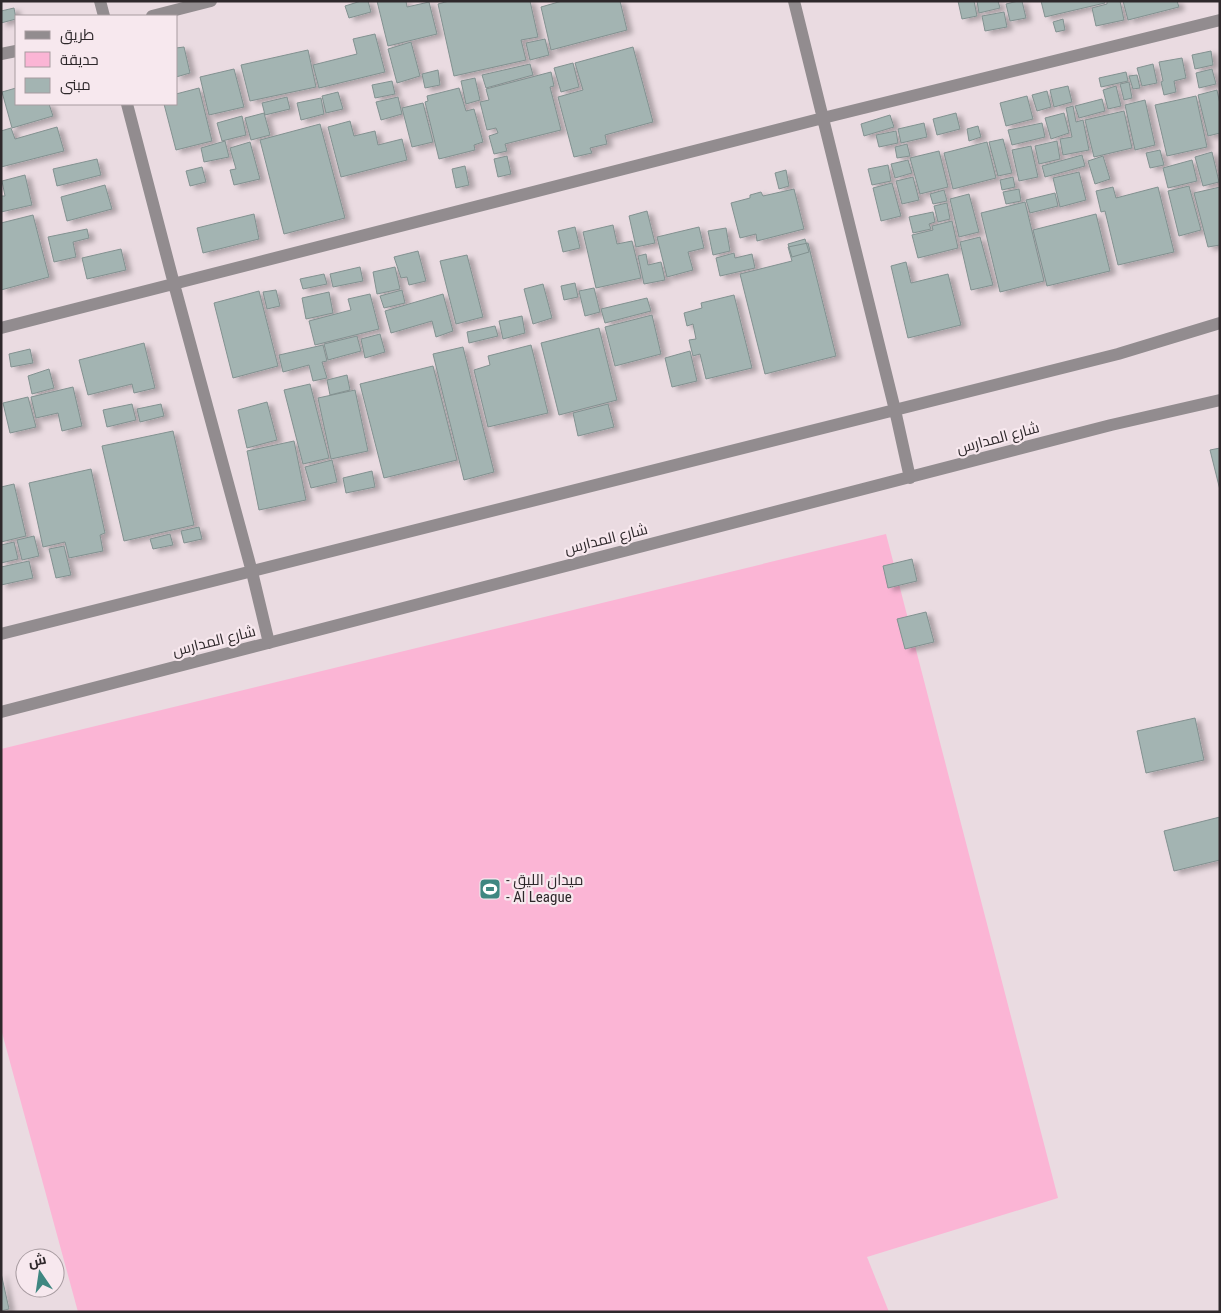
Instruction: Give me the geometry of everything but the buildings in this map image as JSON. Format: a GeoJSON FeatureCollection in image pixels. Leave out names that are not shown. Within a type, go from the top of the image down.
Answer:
{"type":"FeatureCollection","features":[{"type":"Feature","properties":{"kind":"street"},"geometry":{"type":"LineString","coordinates":[[100,1],[104,15]]}},
{"type":"Feature","properties":{"kind":"street"},"geometry":{"type":"LineString","coordinates":[[156,15],[210,1]]}},
{"type":"Feature","properties":{"kind":"street"},"geometry":{"type":"LineString","coordinates":[[794,1],[910,478]]}},
{"type":"Feature","properties":{"kind":"street"},"geometry":{"type":"LineString","coordinates":[[1,328],[823,118],[1220,20]]}},
{"type":"Feature","properties":{"kind":"street"},"geometry":{"type":"LineString","coordinates":[[1,54],[15,51]]}},
{"type":"Feature","properties":{"kind":"street"},"geometry":{"type":"LineString","coordinates":[[127,105],[252,572],[269,643]]}},
{"type":"Feature","properties":{"kind":"street"},"geometry":{"type":"LineString","coordinates":[[1,634],[1118,354],[1220,323]]}},
{"type":"Feature","properties":{"kind":"street","name":"شارع المدارس"},"geometry":{"type":"LineString","coordinates":[[1,712],[1111,425],[1220,400]]}},
{"type":"Feature","properties":{"kind":"green space","name":"- ميدان الليق - Al League"},"geometry":{"type":"Polygon","coordinates":[[[886,534],[1058,1198],[867,1257],[889,1312],[78,1312],[65,1264],[65,1248],[61,1248],[1,1029],[1,749],[886,534]]]}},
{"type":"Feature","properties":{"kind":"place","name":"- ميدان الليق - Al League"},"geometry":{"type":"Point","coordinates":[490,889]}}]}
